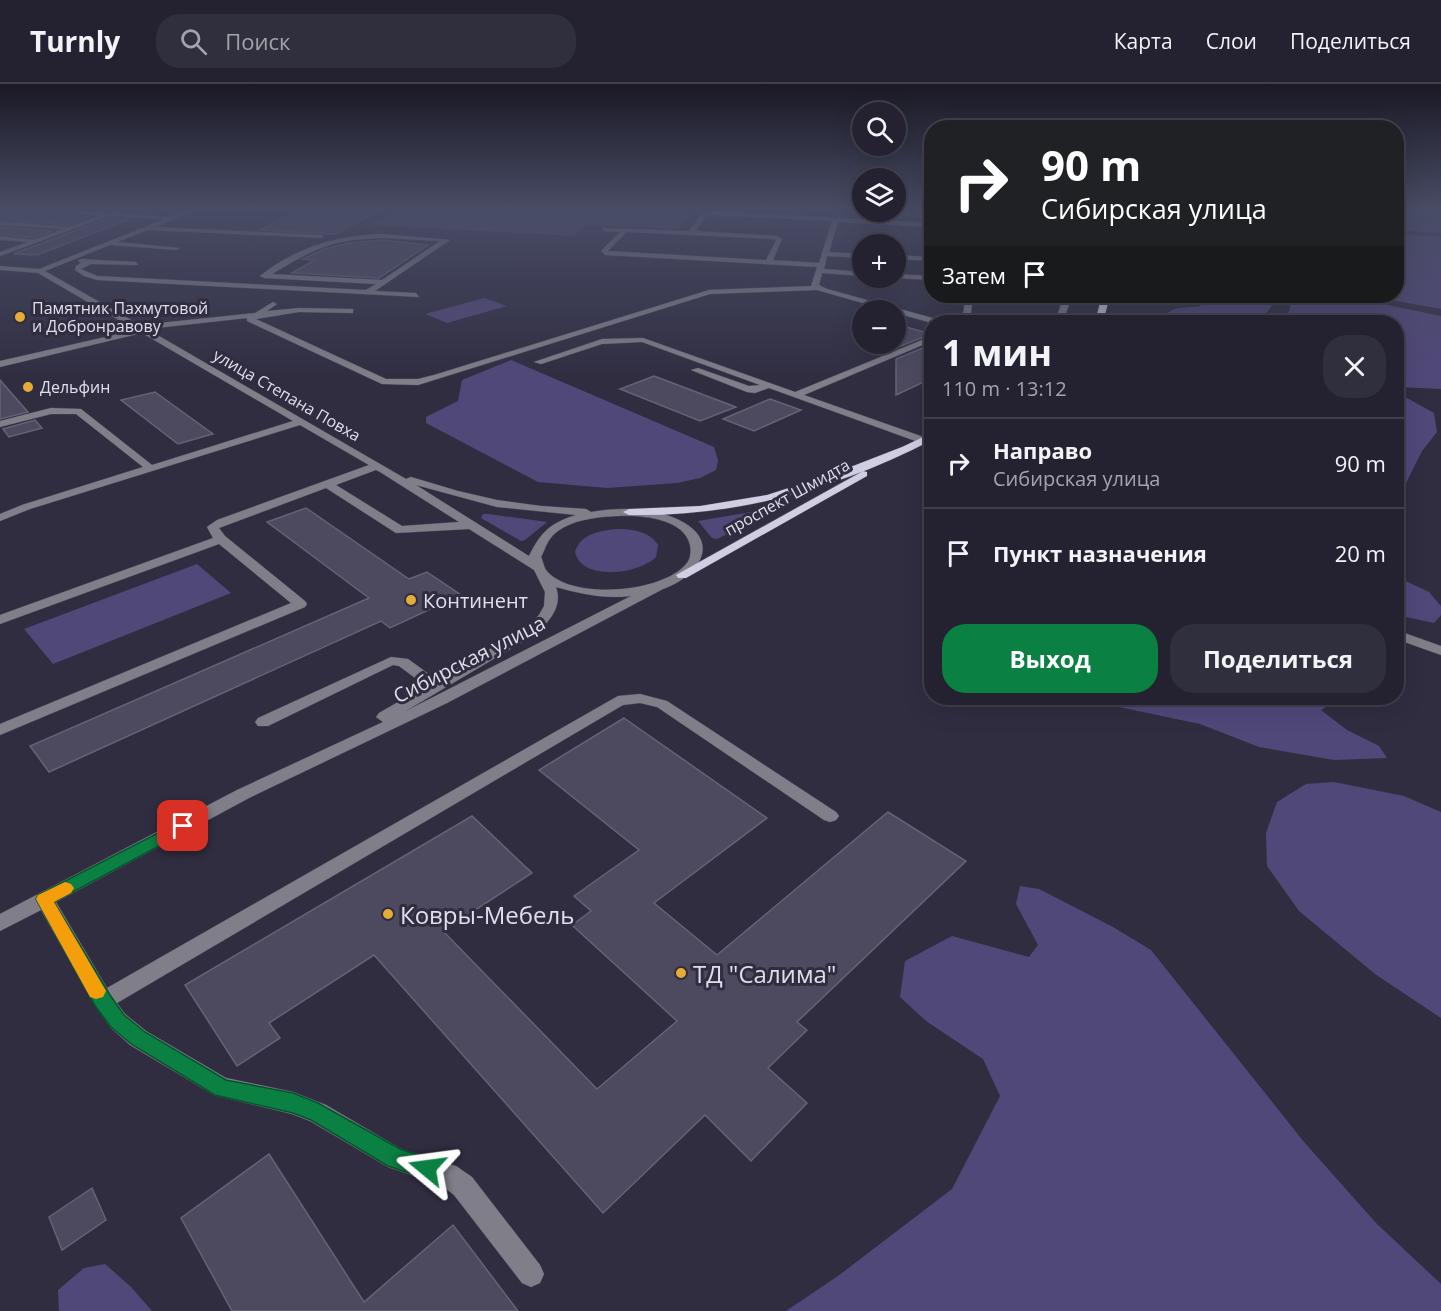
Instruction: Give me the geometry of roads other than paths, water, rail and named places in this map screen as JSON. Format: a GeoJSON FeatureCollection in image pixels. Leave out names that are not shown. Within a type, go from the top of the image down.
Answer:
{"type":"FeatureCollection","features":[{"type":"Feature","properties":{"kind":"main road","name":"проспект Шмидта"},"geometry":{"type":"LineString","coordinates":[[629,512],[705,509],[769,498],[801,489],[924,442]]}},
{"type":"Feature","properties":{"kind":"main road","name":"проспект Шмидта"},"geometry":{"type":"LineString","coordinates":[[682,575],[907,449]]}},
{"type":"Feature","properties":{"kind":"street"},"geometry":{"type":"LineString","coordinates":[[0,268],[40,271],[54,265]]}},
{"type":"Feature","properties":{"kind":"street"},"geometry":{"type":"LineString","coordinates":[[79,272],[78,267],[82,265]]}},
{"type":"Feature","properties":{"kind":"street"},"geometry":{"type":"LineString","coordinates":[[283,265],[264,276],[384,282]]}},
{"type":"Feature","properties":{"kind":"street"},"geometry":{"type":"LineString","coordinates":[[367,293],[409,265]]}},
{"type":"Feature","properties":{"kind":"street"},"geometry":{"type":"LineString","coordinates":[[792,265],[852,273]]}},
{"type":"Feature","properties":{"kind":"street"},"geometry":{"type":"LineString","coordinates":[[817,288],[815,284],[820,268]]}},
{"type":"Feature","properties":{"kind":"street","name":"улица Степана Повха"},"geometry":{"type":"LineString","coordinates":[[40,271],[380,468],[471,525],[561,586],[591,594],[625,594],[658,587]]}},
{"type":"Feature","properties":{"kind":"street"},"geometry":{"type":"LineString","coordinates":[[70,274],[79,272],[90,277],[416,295]]}},
{"type":"Feature","properties":{"kind":"street"},"geometry":{"type":"LineString","coordinates":[[51,278],[60,276]]}},
{"type":"Feature","properties":{"kind":"street"},"geometry":{"type":"LineString","coordinates":[[906,277],[924,278]]}},
{"type":"Feature","properties":{"kind":"street"},"geometry":{"type":"LineString","coordinates":[[273,304],[250,319],[372,378],[400,383],[437,377],[709,292],[817,288],[858,300]]}},
{"type":"Feature","properties":{"kind":"street"},"geometry":{"type":"LineString","coordinates":[[0,364],[139,329],[307,309],[350,311]]}},
{"type":"Feature","properties":{"kind":"street"},"geometry":{"type":"LineString","coordinates":[[906,314],[924,319]]}},
{"type":"Feature","properties":{"kind":"street"},"geometry":{"type":"LineString","coordinates":[[538,362],[601,342],[643,340],[705,362],[693,369],[747,389],[755,390],[769,385],[924,439]]}},
{"type":"Feature","properties":{"kind":"street"},"geometry":{"type":"LineString","coordinates":[[795,395],[924,341]]}},
{"type":"Feature","properties":{"kind":"street"},"geometry":{"type":"LineString","coordinates":[[0,424],[51,411],[78,411],[150,468]]}},
{"type":"Feature","properties":{"kind":"street"},"geometry":{"type":"LineString","coordinates":[[0,518],[26,507],[301,422]]}},
{"type":"Feature","properties":{"kind":"street"},"geometry":{"type":"LineString","coordinates":[[0,730],[300,604],[221,539],[214,532],[213,527],[221,522],[327,484],[380,468]]}},
{"type":"Feature","properties":{"kind":"street","name":"улица Степана Повха"},"geometry":{"type":"LineString","coordinates":[[380,468],[492,505],[545,511],[610,513]]}},
{"type":"Feature","properties":{"kind":"street"},"geometry":{"type":"LineString","coordinates":[[327,484],[400,530],[471,525]]}},
{"type":"Feature","properties":{"kind":"street"},"geometry":{"type":"LineString","coordinates":[[540,570],[536,551],[547,535],[575,520],[629,512],[664,518],[690,533],[696,543],[697,554],[692,564],[682,575],[658,587]]}},
{"type":"Feature","properties":{"kind":"street"},"geometry":{"type":"LineString","coordinates":[[0,620],[221,539]]}},
{"type":"Feature","properties":{"kind":"street","name":"Сибирская улица"},"geometry":{"type":"LineString","coordinates":[[0,923],[298,767],[509,646],[542,621],[553,602],[550,585],[540,570]]}},
{"type":"Feature","properties":{"kind":"street","name":"Сибирская улица"},"geometry":{"type":"LineString","coordinates":[[298,767],[442,700],[658,587]]}},
{"type":"Feature","properties":{"kind":"street"},"geometry":{"type":"LineString","coordinates":[[1404,637],[1441,651]]}},
{"type":"Feature","properties":{"kind":"street"},"geometry":{"type":"LineString","coordinates":[[263,722],[391,661],[403,662],[437,687]]}},
{"type":"Feature","properties":{"kind":"street"},"geometry":{"type":"LineString","coordinates":[[103,1001],[618,701],[633,697],[649,698],[662,704],[830,816]]}},
{"type":"Feature","properties":{"kind":"street"},"geometry":{"type":"LineString","coordinates":[[44,899],[103,1001],[118,1021],[138,1038],[222,1088],[293,1103],[318,1113],[396,1159],[447,1175],[463,1186],[531,1274]]}},
{"type":"Feature","properties":{"kind":"place","name":"Памятник Пахмутовой и Добронравову"},"geometry":{"type":"Point","coordinates":[20,317]}},
{"type":"Feature","properties":{"kind":"place","name":"Дельфин"},"geometry":{"type":"Point","coordinates":[28,387]}},
{"type":"Feature","properties":{"kind":"place","name":"Континент"},"geometry":{"type":"Point","coordinates":[411,600]}},
{"type":"Feature","properties":{"kind":"place","name":"Ковры-Мебель"},"geometry":{"type":"Point","coordinates":[388,914]}},
{"type":"Feature","properties":{"kind":"place","name":"ТД \"Салима\""},"geometry":{"type":"Point","coordinates":[681,973]}}]}
